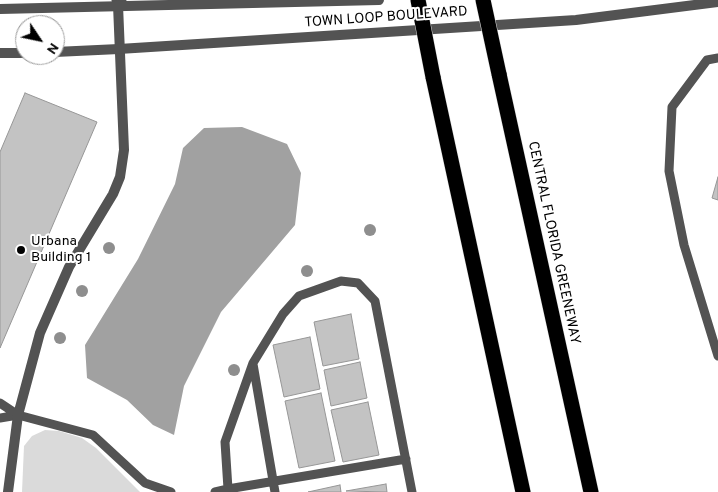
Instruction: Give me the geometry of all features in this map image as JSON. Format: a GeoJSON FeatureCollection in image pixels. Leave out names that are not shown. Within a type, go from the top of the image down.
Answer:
{"type":"FeatureCollection","features":[{"type":"Feature","properties":{"kind":"highway"},"geometry":{"type":"LineString","coordinates":[[418,0],[523,492]]}},
{"type":"Feature","properties":{"kind":"highway","name":"CENTRAL FLORIDA GREENEWAY"},"geometry":{"type":"LineString","coordinates":[[483,0],[590,492]]}},
{"type":"Feature","properties":{"kind":"street","name":"TOWN LOOP BOULEVARD"},"geometry":{"type":"LineString","coordinates":[[0,9],[119,2],[380,0]]}},
{"type":"Feature","properties":{"kind":"street"},"geometry":{"type":"LineString","coordinates":[[8,492],[18,415],[40,333],[69,267],[114,194],[120,177],[124,150],[119,50],[119,2]]}},
{"type":"Feature","properties":{"kind":"street","name":"TOWN LOOP BOULEVARD"},"geometry":{"type":"LineString","coordinates":[[65,52],[119,50],[576,20],[718,2]]}},
{"type":"Feature","properties":{"kind":"street"},"geometry":{"type":"LineString","coordinates":[[0,53],[15,52]]}},
{"type":"Feature","properties":{"kind":"lane"},"geometry":{"type":"LineString","coordinates":[[718,58],[707,60],[672,107],[669,172],[684,245],[718,356]]}},
{"type":"Feature","properties":{"kind":"lane"},"geometry":{"type":"LineString","coordinates":[[228,490],[225,442],[253,363],[283,314],[299,296],[341,281],[358,283],[375,301],[412,492]]}},
{"type":"Feature","properties":{"kind":"lane"},"geometry":{"type":"LineString","coordinates":[[253,363],[275,492]]}},
{"type":"Feature","properties":{"kind":"lane"},"geometry":{"type":"LineString","coordinates":[[0,403],[18,415],[93,435],[145,483],[171,492]]}},
{"type":"Feature","properties":{"kind":"lane"},"geometry":{"type":"LineString","coordinates":[[0,418],[18,415]]}},
{"type":"Feature","properties":{"kind":"lane"},"geometry":{"type":"LineString","coordinates":[[215,492],[406,459]]}},
{"type":"Feature","properties":{"kind":"shaded area"},"geometry":{"type":"Polygon","coordinates":[[[242,127],[287,144],[301,173],[295,225],[221,312],[184,386],[174,435],[153,425],[127,400],[87,378],[85,345],[138,259],[175,184],[183,148],[204,128],[242,127]]]}},
{"type":"Feature","properties":{"kind":"shaded area"},"geometry":{"type":"Polygon","coordinates":[[[45,430],[59,431],[82,438],[96,448],[140,492],[22,492],[24,446],[32,436],[45,430]]]}},
{"type":"Feature","properties":{"kind":"building","name":"Urbana Building 1"},"geometry":{"type":"Polygon","coordinates":[[[25,93],[97,122],[0,348],[0,152],[25,93]]]}},
{"type":"Feature","properties":{"kind":"building"},"geometry":{"type":"Polygon","coordinates":[[[718,177],[718,200],[712,198],[718,177]]]}},
{"type":"Feature","properties":{"kind":"building"},"geometry":{"type":"Polygon","coordinates":[[[351,314],[359,359],[323,366],[314,322],[351,314]]]}},
{"type":"Feature","properties":{"kind":"building"},"geometry":{"type":"Polygon","coordinates":[[[310,337],[320,389],[284,397],[273,345],[310,337]]]}},
{"type":"Feature","properties":{"kind":"building"},"geometry":{"type":"Polygon","coordinates":[[[360,362],[367,398],[331,406],[324,370],[360,362]]]}},
{"type":"Feature","properties":{"kind":"building"},"geometry":{"type":"Polygon","coordinates":[[[321,393],[335,461],[299,468],[285,401],[321,393]]]}},
{"type":"Feature","properties":{"kind":"building"},"geometry":{"type":"Polygon","coordinates":[[[368,402],[379,455],[343,462],[331,410],[368,402]]]}},
{"type":"Feature","properties":{"kind":"building"},"geometry":{"type":"Polygon","coordinates":[[[386,484],[387,492],[346,491],[386,484]]]}},
{"type":"Feature","properties":{"kind":"building"},"geometry":{"type":"Polygon","coordinates":[[[340,485],[341,492],[308,492],[340,485]]]}},
{"type":"Feature","properties":{"kind":"place","name":"Urbana Building 1"},"geometry":{"type":"Point","coordinates":[21,250]}}]}
